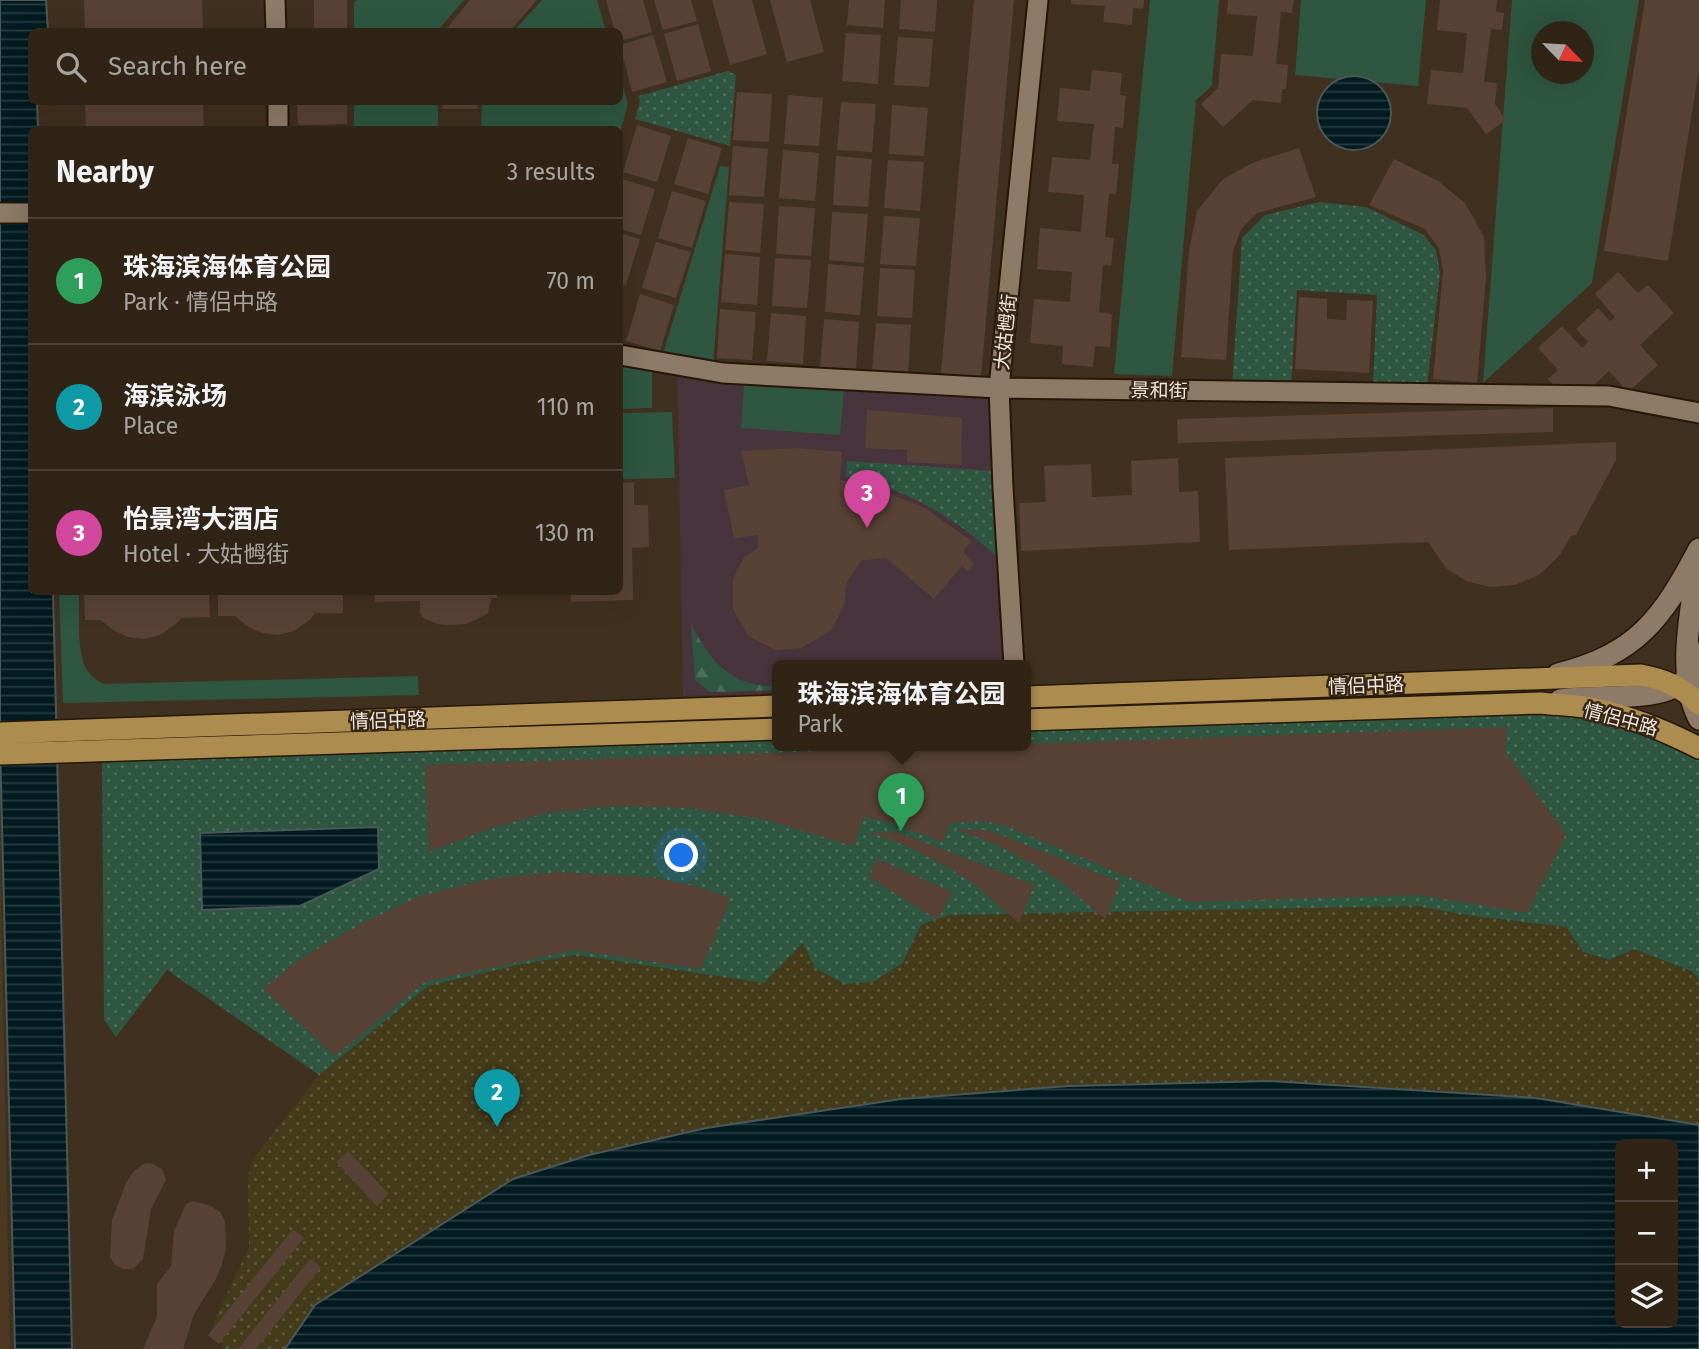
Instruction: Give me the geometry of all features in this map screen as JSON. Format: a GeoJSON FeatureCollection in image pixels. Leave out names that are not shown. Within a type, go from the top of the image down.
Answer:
{"type":"FeatureCollection","features":[{"type":"Feature","properties":{"kind":"highway","name":"情侣中路"},"geometry":{"type":"LineString","coordinates":[[1031,697],[1641,675],[1659,678],[1688,690]]}},
{"type":"Feature","properties":{"kind":"highway","name":"情侣中路"},"geometry":{"type":"LineString","coordinates":[[1031,720],[1540,704]]}},
{"type":"Feature","properties":{"kind":"highway","name":"情侶中路"},"geometry":{"type":"LineString","coordinates":[[1540,704],[1593,708],[1657,728],[1699,748]]}},
{"type":"Feature","properties":{"kind":"highway","name":"情侣中路"},"geometry":{"type":"LineString","coordinates":[[0,754],[69,742],[772,706]]}},
{"type":"Feature","properties":{"kind":"highway","name":"情侣中路"},"geometry":{"type":"LineString","coordinates":[[0,733],[69,742],[772,729]]}},
{"type":"Feature","properties":{"kind":"main road"},"geometry":{"type":"LineString","coordinates":[[1540,679],[1582,668],[1631,644],[1652,623],[1670,599],[1699,550]]}},
{"type":"Feature","properties":{"kind":"main road"},"geometry":{"type":"LineString","coordinates":[[1699,550],[1688,629],[1688,690],[1699,719]]}},
{"type":"Feature","properties":{"kind":"main road"},"geometry":{"type":"LineString","coordinates":[[1688,690],[1699,653]]}},
{"type":"Feature","properties":{"kind":"main road"},"geometry":{"type":"LineString","coordinates":[[1540,704],[1573,697],[1659,694],[1688,690]]}},
{"type":"Feature","properties":{"kind":"street"},"geometry":{"type":"LineString","coordinates":[[275,0],[276,28]]}},
{"type":"Feature","properties":{"kind":"street","name":"大姑乸街"},"geometry":{"type":"LineString","coordinates":[[1014,660],[999,388],[1038,0]]}},
{"type":"Feature","properties":{"kind":"street"},"geometry":{"type":"LineString","coordinates":[[278,105],[278,126]]}},
{"type":"Feature","properties":{"kind":"street"},"geometry":{"type":"LineString","coordinates":[[0,213],[28,213]]}},
{"type":"Feature","properties":{"kind":"street","name":"景和街"},"geometry":{"type":"LineString","coordinates":[[623,356],[723,373],[999,388],[1609,396],[1699,413]]}},
{"type":"Feature","properties":{"kind":"shaded area"},"geometry":{"type":"Polygon","coordinates":[[[677,365],[999,388],[1011,660],[772,660],[772,693],[683,696],[677,365]]]}},
{"type":"Feature","properties":{"kind":"shaded area"},"geometry":{"type":"Polygon","coordinates":[[[0,849],[10,1349],[0,1349],[0,849]]]}},
{"type":"Feature","properties":{"kind":"green space"},"geometry":{"type":"Polygon","coordinates":[[[464,0],[440,28],[354,28],[354,2],[464,0]]]}},
{"type":"Feature","properties":{"kind":"green space"},"geometry":{"type":"Polygon","coordinates":[[[542,0],[597,0],[605,28],[517,28],[542,0]]]}},
{"type":"Feature","properties":{"kind":"green space"},"geometry":{"type":"Polygon","coordinates":[[[1150,0],[1219,0],[1212,86],[1196,100],[1172,376],[1114,374],[1150,0]]]}},
{"type":"Feature","properties":{"kind":"green space"},"geometry":{"type":"Polygon","coordinates":[[[1301,0],[1426,0],[1418,86],[1295,75],[1301,0]]]}},
{"type":"Feature","properties":{"kind":"green space"},"geometry":{"type":"Polygon","coordinates":[[[1512,0],[1639,0],[1592,283],[1483,383],[1512,0]]]}},
{"type":"Feature","properties":{"kind":"green space"},"geometry":{"type":"Polygon","coordinates":[[[728,71],[736,75],[730,146],[635,119],[640,101],[638,96],[728,71]]]}},
{"type":"Feature","properties":{"kind":"green space"},"geometry":{"type":"Polygon","coordinates":[[[623,86],[628,104],[622,126],[481,126],[482,105],[623,105],[623,86]]]}},
{"type":"Feature","properties":{"kind":"green space"},"geometry":{"type":"Polygon","coordinates":[[[354,105],[438,105],[438,126],[354,126],[354,105]]]}},
{"type":"Feature","properties":{"kind":"green space"},"geometry":{"type":"Polygon","coordinates":[[[720,166],[729,167],[713,366],[662,357],[720,166]]]}},
{"type":"Feature","properties":{"kind":"green space"},"geometry":{"type":"Polygon","coordinates":[[[1320,202],[1366,207],[1424,235],[1436,250],[1440,273],[1427,387],[1373,383],[1377,295],[1297,290],[1291,387],[1232,385],[1242,238],[1265,215],[1320,202]]]}},
{"type":"Feature","properties":{"kind":"green space"},"geometry":{"type":"Polygon","coordinates":[[[623,362],[652,362],[652,408],[623,409],[623,362]]]}},
{"type":"Feature","properties":{"kind":"green space"},"geometry":{"type":"Polygon","coordinates":[[[744,384],[844,391],[840,435],[741,428],[744,384]]]}},
{"type":"Feature","properties":{"kind":"green space"},"geometry":{"type":"Polygon","coordinates":[[[672,412],[675,478],[623,479],[623,413],[672,412]]]}},
{"type":"Feature","properties":{"kind":"green space"},"geometry":{"type":"Polygon","coordinates":[[[847,461],[995,471],[1000,560],[966,531],[929,507],[889,489],[846,477],[847,461]]]}},
{"type":"Feature","properties":{"kind":"green space"},"geometry":{"type":"Polygon","coordinates":[[[59,595],[79,595],[82,657],[90,674],[103,684],[418,676],[419,695],[63,703],[59,595]]]}},
{"type":"Feature","properties":{"kind":"green space"},"geometry":{"type":"Polygon","coordinates":[[[691,624],[706,650],[724,670],[747,682],[772,686],[772,690],[710,692],[695,680],[691,624]]]}},
{"type":"Feature","properties":{"kind":"green space"},"geometry":{"type":"Polygon","coordinates":[[[1512,711],[1614,719],[1699,754],[1699,979],[1691,971],[1634,949],[1610,960],[1583,952],[1566,927],[1466,915],[1418,906],[949,915],[921,925],[903,963],[873,982],[845,984],[815,968],[803,943],[764,983],[576,955],[518,965],[428,986],[319,1075],[167,970],[116,1037],[104,1020],[102,756],[772,734],[772,751],[1031,751],[1031,726],[1512,711]]]}},
{"type":"Feature","properties":{"kind":"sand"},"geometry":{"type":"Polygon","coordinates":[[[1418,906],[1466,915],[1566,927],[1583,952],[1610,961],[1634,949],[1691,971],[1699,980],[1699,1125],[1536,1098],[1271,1081],[1069,1086],[901,1099],[706,1128],[589,1155],[315,1305],[285,1349],[224,1349],[213,1324],[249,1247],[248,1178],[253,1159],[319,1075],[428,986],[517,965],[576,955],[764,983],[804,943],[815,968],[845,984],[873,982],[904,963],[921,926],[949,915],[1418,906]]]}},
{"type":"Feature","properties":{"kind":"water"},"geometry":{"type":"Polygon","coordinates":[[[0,0],[46,0],[48,28],[28,28],[28,105],[37,105],[38,126],[28,126],[28,595],[53,595],[72,1349],[15,1349],[0,744],[0,0]]]}},
{"type":"Feature","properties":{"kind":"water"},"geometry":{"type":"Polygon","coordinates":[[[1354,76],[1368,79],[1380,87],[1388,99],[1391,113],[1388,127],[1380,139],[1368,147],[1354,150],[1340,147],[1328,139],[1320,127],[1317,113],[1320,99],[1328,87],[1340,79],[1354,76]]]}},
{"type":"Feature","properties":{"kind":"water"},"geometry":{"type":"Polygon","coordinates":[[[378,827],[379,869],[300,906],[202,910],[200,833],[378,827]]]}},
{"type":"Feature","properties":{"kind":"water"},"geometry":{"type":"Polygon","coordinates":[[[1270,1081],[1536,1098],[1699,1125],[1699,1349],[285,1349],[315,1305],[513,1179],[589,1155],[706,1128],[901,1099],[1069,1086],[1270,1081]]]}},
{"type":"Feature","properties":{"kind":"building"},"geometry":{"type":"Polygon","coordinates":[[[84,0],[202,0],[203,28],[85,28],[84,0]]]}},
{"type":"Feature","properties":{"kind":"building"},"geometry":{"type":"Polygon","coordinates":[[[314,0],[347,0],[347,28],[314,28],[314,0]]]}},
{"type":"Feature","properties":{"kind":"building"},"geometry":{"type":"Polygon","coordinates":[[[470,0],[537,0],[512,28],[447,28],[470,0]]]}},
{"type":"Feature","properties":{"kind":"building"},"geometry":{"type":"Polygon","coordinates":[[[606,0],[643,0],[652,32],[623,40],[623,28],[614,28],[606,0]]]}},
{"type":"Feature","properties":{"kind":"building"},"geometry":{"type":"Polygon","coordinates":[[[654,0],[691,0],[697,21],[663,30],[654,0]]]}},
{"type":"Feature","properties":{"kind":"building"},"geometry":{"type":"Polygon","coordinates":[[[712,0],[752,0],[767,54],[730,65],[712,0]]]}},
{"type":"Feature","properties":{"kind":"building"},"geometry":{"type":"Polygon","coordinates":[[[770,0],[810,0],[824,52],[787,62],[770,0]]]}},
{"type":"Feature","properties":{"kind":"building"},"geometry":{"type":"Polygon","coordinates":[[[849,0],[885,0],[883,28],[847,25],[849,0]]]}},
{"type":"Feature","properties":{"kind":"building"},"geometry":{"type":"Polygon","coordinates":[[[901,0],[937,0],[935,32],[899,29],[901,0]]]}},
{"type":"Feature","properties":{"kind":"building"},"geometry":{"type":"Polygon","coordinates":[[[974,0],[1014,0],[981,377],[941,373],[974,0]]]}},
{"type":"Feature","properties":{"kind":"building"},"geometry":{"type":"Polygon","coordinates":[[[1071,0],[1144,0],[1143,9],[1133,8],[1132,25],[1103,22],[1105,6],[1071,4],[1071,0]]]}},
{"type":"Feature","properties":{"kind":"building"},"geometry":{"type":"Polygon","coordinates":[[[1228,0],[1294,0],[1292,13],[1281,12],[1276,64],[1288,65],[1286,89],[1282,89],[1281,103],[1253,100],[1223,127],[1201,104],[1218,88],[1221,54],[1253,56],[1257,16],[1227,14],[1228,0]]]}},
{"type":"Feature","properties":{"kind":"building"},"geometry":{"type":"Polygon","coordinates":[[[1440,0],[1497,0],[1496,12],[1504,13],[1502,30],[1491,29],[1484,82],[1497,83],[1495,104],[1506,120],[1486,134],[1467,108],[1427,104],[1431,70],[1463,73],[1467,33],[1437,30],[1440,0]]]}},
{"type":"Feature","properties":{"kind":"building"},"geometry":{"type":"Polygon","coordinates":[[[1645,0],[1699,0],[1699,69],[1668,261],[1604,251],[1645,0]]]}},
{"type":"Feature","properties":{"kind":"building"},"geometry":{"type":"Polygon","coordinates":[[[698,24],[711,71],[677,81],[664,34],[698,24]]]}},
{"type":"Feature","properties":{"kind":"building"},"geometry":{"type":"Polygon","coordinates":[[[846,33],[881,35],[878,84],[842,81],[846,33]]]}},
{"type":"Feature","properties":{"kind":"building"},"geometry":{"type":"Polygon","coordinates":[[[653,35],[667,82],[632,92],[623,57],[623,44],[653,35]]]}},
{"type":"Feature","properties":{"kind":"building"},"geometry":{"type":"Polygon","coordinates":[[[898,37],[933,39],[929,87],[894,85],[898,37]]]}},
{"type":"Feature","properties":{"kind":"building"},"geometry":{"type":"Polygon","coordinates":[[[1092,70],[1122,73],[1120,95],[1126,96],[1123,128],[1115,127],[1112,164],[1119,164],[1116,194],[1109,194],[1105,237],[1114,238],[1111,266],[1103,265],[1099,312],[1112,314],[1110,347],[1095,346],[1093,367],[1062,364],[1063,346],[1030,343],[1034,299],[1070,302],[1072,272],[1037,269],[1040,228],[1081,232],[1084,195],[1048,192],[1052,157],[1090,160],[1094,124],[1057,121],[1060,88],[1090,91],[1092,70]]]}},
{"type":"Feature","properties":{"kind":"building"},"geometry":{"type":"Polygon","coordinates":[[[737,92],[772,94],[769,142],[733,140],[737,92]]]}},
{"type":"Feature","properties":{"kind":"building"},"geometry":{"type":"Polygon","coordinates":[[[788,95],[823,98],[819,146],[784,144],[788,95]]]}},
{"type":"Feature","properties":{"kind":"building"},"geometry":{"type":"Polygon","coordinates":[[[841,102],[876,104],[872,152],[837,150],[841,102]]]}},
{"type":"Feature","properties":{"kind":"building"},"geometry":{"type":"Polygon","coordinates":[[[85,105],[203,105],[204,126],[86,126],[85,105]]]}},
{"type":"Feature","properties":{"kind":"building"},"geometry":{"type":"Polygon","coordinates":[[[297,105],[347,105],[347,124],[298,125],[297,105]]]}},
{"type":"Feature","properties":{"kind":"building"},"geometry":{"type":"Polygon","coordinates":[[[442,105],[478,105],[478,109],[442,109],[442,105]]]}},
{"type":"Feature","properties":{"kind":"building"},"geometry":{"type":"Polygon","coordinates":[[[892,105],[928,108],[924,156],[889,154],[892,105]]]}},
{"type":"Feature","properties":{"kind":"building"},"geometry":{"type":"Polygon","coordinates":[[[637,125],[671,136],[657,182],[623,172],[637,125]]]}},
{"type":"Feature","properties":{"kind":"building"},"geometry":{"type":"Polygon","coordinates":[[[688,138],[722,148],[708,194],[674,184],[688,138]]]}},
{"type":"Feature","properties":{"kind":"building"},"geometry":{"type":"Polygon","coordinates":[[[733,146],[768,149],[764,197],[729,195],[733,146]]]}},
{"type":"Feature","properties":{"kind":"building"},"geometry":{"type":"Polygon","coordinates":[[[1299,148],[1316,197],[1257,213],[1241,229],[1233,251],[1226,360],[1181,357],[1189,250],[1197,211],[1222,180],[1252,163],[1299,148]]]}},
{"type":"Feature","properties":{"kind":"building"},"geometry":{"type":"Polygon","coordinates":[[[783,150],[819,153],[815,201],[779,198],[783,150]]]}},
{"type":"Feature","properties":{"kind":"building"},"geometry":{"type":"Polygon","coordinates":[[[836,156],[872,159],[868,207],[833,205],[836,156]]]}},
{"type":"Feature","properties":{"kind":"building"},"geometry":{"type":"Polygon","coordinates":[[[1394,159],[1438,181],[1465,203],[1484,237],[1486,276],[1477,383],[1433,379],[1443,271],[1439,249],[1425,229],[1369,205],[1394,159]]]}},
{"type":"Feature","properties":{"kind":"building"},"geometry":{"type":"Polygon","coordinates":[[[888,160],[924,162],[920,211],[884,208],[888,160]]]}},
{"type":"Feature","properties":{"kind":"building"},"geometry":{"type":"Polygon","coordinates":[[[623,179],[655,189],[641,235],[623,230],[623,179]]]}},
{"type":"Feature","properties":{"kind":"building"},"geometry":{"type":"Polygon","coordinates":[[[672,191],[706,201],[692,248],[658,238],[672,191]]]}},
{"type":"Feature","properties":{"kind":"building"},"geometry":{"type":"Polygon","coordinates":[[[729,202],[764,204],[760,253],[725,250],[729,202]]]}},
{"type":"Feature","properties":{"kind":"building"},"geometry":{"type":"Polygon","coordinates":[[[779,206],[815,208],[811,256],[776,254],[779,206]]]}},
{"type":"Feature","properties":{"kind":"building"},"geometry":{"type":"Polygon","coordinates":[[[832,212],[868,214],[864,263],[829,260],[832,212]]]}},
{"type":"Feature","properties":{"kind":"building"},"geometry":{"type":"Polygon","coordinates":[[[884,216],[920,218],[916,266],[880,264],[884,216]]]}},
{"type":"Feature","properties":{"kind":"building"},"geometry":{"type":"Polygon","coordinates":[[[623,234],[640,239],[626,285],[623,284],[623,234]]]}},
{"type":"Feature","properties":{"kind":"building"},"geometry":{"type":"Polygon","coordinates":[[[656,242],[691,252],[676,298],[642,288],[656,242]]]}},
{"type":"Feature","properties":{"kind":"building"},"geometry":{"type":"Polygon","coordinates":[[[725,254],[760,257],[757,305],[721,302],[725,254]]]}},
{"type":"Feature","properties":{"kind":"building"},"geometry":{"type":"Polygon","coordinates":[[[775,258],[811,260],[807,308],[772,306],[775,258]]]}},
{"type":"Feature","properties":{"kind":"building"},"geometry":{"type":"Polygon","coordinates":[[[828,264],[864,267],[860,315],[825,312],[828,264]]]}},
{"type":"Feature","properties":{"kind":"building"},"geometry":{"type":"Polygon","coordinates":[[[880,268],[915,270],[912,318],[877,316],[880,268]]]}},
{"type":"Feature","properties":{"kind":"building"},"geometry":{"type":"Polygon","coordinates":[[[1618,272],[1638,293],[1648,285],[1674,313],[1640,345],[1658,365],[1628,392],[1609,371],[1572,405],[1548,379],[1558,370],[1538,348],[1562,326],[1582,348],[1588,342],[1576,329],[1598,308],[1610,321],[1615,317],[1595,294],[1618,272]]]}},
{"type":"Feature","properties":{"kind":"building"},"geometry":{"type":"Polygon","coordinates":[[[640,294],[674,305],[660,351],[626,341],[640,294]]]}},
{"type":"Feature","properties":{"kind":"building"},"geometry":{"type":"Polygon","coordinates":[[[1299,297],[1327,299],[1327,319],[1346,320],[1347,300],[1373,301],[1369,373],[1295,369],[1299,297]]]}},
{"type":"Feature","properties":{"kind":"building"},"geometry":{"type":"Polygon","coordinates":[[[720,309],[756,312],[752,360],[717,358],[720,309]]]}},
{"type":"Feature","properties":{"kind":"building"},"geometry":{"type":"Polygon","coordinates":[[[771,313],[806,316],[803,364],[767,361],[771,313]]]}},
{"type":"Feature","properties":{"kind":"building"},"geometry":{"type":"Polygon","coordinates":[[[824,319],[859,322],[856,370],[820,367],[824,319]]]}},
{"type":"Feature","properties":{"kind":"building"},"geometry":{"type":"Polygon","coordinates":[[[876,323],[911,325],[908,374],[872,371],[876,323]]]}},
{"type":"Feature","properties":{"kind":"building"},"geometry":{"type":"Polygon","coordinates":[[[1553,408],[1553,432],[1178,443],[1177,419],[1553,408]]]}},
{"type":"Feature","properties":{"kind":"building"},"geometry":{"type":"Polygon","coordinates":[[[867,410],[962,418],[961,465],[907,462],[907,450],[865,448],[867,410]]]}},
{"type":"Feature","properties":{"kind":"building"},"geometry":{"type":"Polygon","coordinates":[[[1616,442],[1616,460],[1576,535],[1571,536],[1559,556],[1539,575],[1515,585],[1490,587],[1466,581],[1446,568],[1428,542],[1229,550],[1225,458],[1616,442]]]}},
{"type":"Feature","properties":{"kind":"building"},"geometry":{"type":"Polygon","coordinates":[[[796,448],[842,452],[840,480],[874,488],[923,507],[972,541],[963,551],[974,564],[968,572],[962,566],[934,599],[886,558],[862,560],[847,582],[844,605],[831,631],[801,648],[776,650],[748,636],[733,609],[733,579],[744,557],[758,548],[758,535],[734,538],[724,490],[749,485],[741,451],[796,448]]]}},
{"type":"Feature","properties":{"kind":"building"},"geometry":{"type":"Polygon","coordinates":[[[1178,458],[1179,492],[1198,491],[1200,542],[1021,551],[1019,503],[1046,502],[1044,466],[1091,464],[1092,497],[1132,495],[1131,461],[1178,458]]]}},
{"type":"Feature","properties":{"kind":"building"},"geometry":{"type":"Polygon","coordinates":[[[634,482],[634,505],[648,505],[649,547],[632,548],[633,600],[571,602],[570,595],[623,595],[623,483],[634,482]]]}},
{"type":"Feature","properties":{"kind":"building"},"geometry":{"type":"Polygon","coordinates":[[[84,595],[209,595],[210,617],[181,618],[160,635],[145,639],[128,637],[101,620],[85,620],[84,595]]]}},
{"type":"Feature","properties":{"kind":"building"},"geometry":{"type":"Polygon","coordinates":[[[218,595],[343,595],[343,613],[315,613],[294,631],[278,635],[262,633],[235,616],[218,616],[218,595]]]}},
{"type":"Feature","properties":{"kind":"building"},"geometry":{"type":"Polygon","coordinates":[[[374,595],[497,595],[497,598],[491,598],[488,613],[466,624],[450,625],[437,624],[423,618],[420,601],[375,602],[374,595]]]}},
{"type":"Feature","properties":{"kind":"building"},"geometry":{"type":"Polygon","coordinates":[[[1507,727],[1505,752],[1566,834],[1527,913],[1419,895],[1189,902],[1001,824],[981,821],[950,823],[943,842],[888,822],[864,817],[853,846],[763,819],[688,808],[620,806],[549,812],[488,829],[429,852],[425,765],[824,751],[1031,751],[1031,744],[1507,727]]]}},
{"type":"Feature","properties":{"kind":"building"},"geometry":{"type":"Polygon","coordinates":[[[955,829],[985,830],[1001,835],[1120,882],[1105,919],[1060,881],[1037,866],[995,844],[955,829]]]}},
{"type":"Feature","properties":{"kind":"building"},"geometry":{"type":"Polygon","coordinates":[[[869,832],[899,833],[1034,885],[1019,923],[974,884],[951,869],[909,847],[869,832]]]}},
{"type":"Feature","properties":{"kind":"building"},"geometry":{"type":"Polygon","coordinates":[[[877,859],[952,892],[938,920],[869,877],[877,859]]]}},
{"type":"Feature","properties":{"kind":"building"},"geometry":{"type":"Polygon","coordinates":[[[558,872],[656,878],[698,887],[730,898],[701,969],[575,950],[425,982],[335,1056],[263,989],[295,963],[327,943],[421,896],[489,879],[558,872]]]}},
{"type":"Feature","properties":{"kind":"building"},"geometry":{"type":"Polygon","coordinates":[[[348,1151],[389,1194],[377,1206],[336,1162],[348,1151]]]}},
{"type":"Feature","properties":{"kind":"building"},"geometry":{"type":"Polygon","coordinates":[[[147,1163],[162,1169],[166,1180],[151,1209],[143,1259],[133,1269],[123,1269],[115,1265],[110,1257],[112,1220],[126,1183],[133,1172],[147,1163]]]}},
{"type":"Feature","properties":{"kind":"building"},"geometry":{"type":"Polygon","coordinates":[[[193,1201],[211,1206],[220,1212],[225,1221],[226,1249],[221,1267],[194,1314],[183,1349],[143,1349],[157,1316],[157,1284],[171,1266],[174,1231],[186,1204],[193,1201]]]}},
{"type":"Feature","properties":{"kind":"building"},"geometry":{"type":"Polygon","coordinates":[[[293,1229],[304,1238],[219,1344],[208,1335],[293,1229]]]}},
{"type":"Feature","properties":{"kind":"building"},"geometry":{"type":"Polygon","coordinates":[[[310,1259],[321,1267],[256,1349],[238,1349],[310,1259]]]}},
{"type":"Feature","properties":{"kind":"place","name":"怡景湾大酒店"},"geometry":{"type":"Point","coordinates":[867,528]}},
{"type":"Feature","properties":{"kind":"place","name":"珠海滨海体育公园"},"geometry":{"type":"Point","coordinates":[901,831]}},
{"type":"Feature","properties":{"kind":"place","name":"海滨泳场"},"geometry":{"type":"Point","coordinates":[497,1127]}}]}
